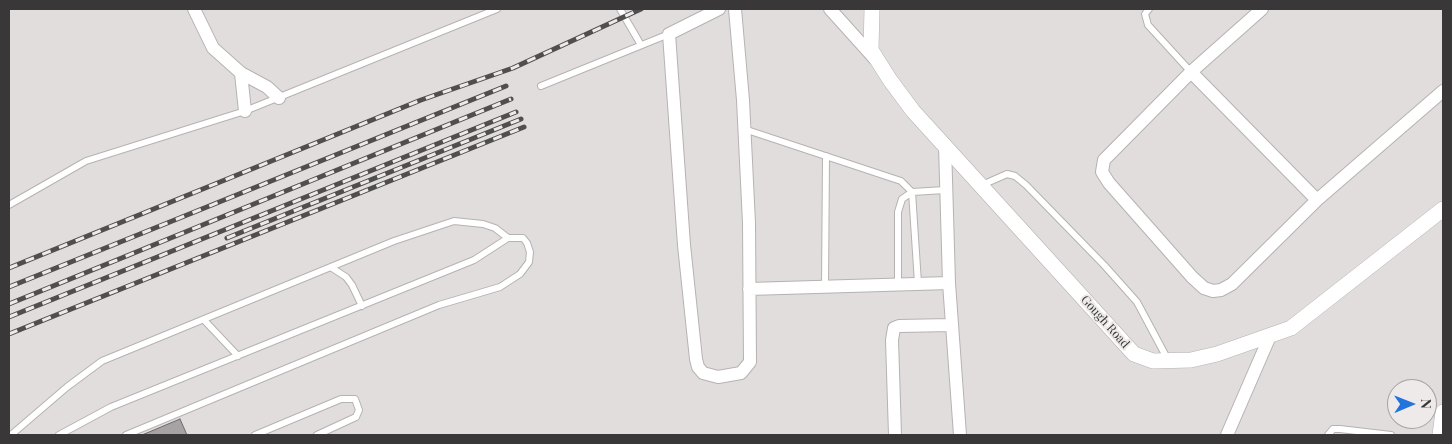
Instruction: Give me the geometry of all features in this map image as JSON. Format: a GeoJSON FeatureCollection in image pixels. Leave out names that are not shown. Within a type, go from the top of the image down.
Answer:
{"type":"FeatureCollection","features":[{"type":"Feature","properties":{"kind":"street"},"geometry":{"type":"LineString","coordinates":[[194,9],[213,48],[241,73],[267,87],[279,98]]}},
{"type":"Feature","properties":{"kind":"street"},"geometry":{"type":"LineString","coordinates":[[719,9],[669,34],[684,245],[696,359],[702,373],[718,376],[734,376],[741,373],[750,362],[749,223],[735,9]]}},
{"type":"Feature","properties":{"kind":"street"},"geometry":{"type":"LineString","coordinates":[[830,9],[876,59]]}},
{"type":"Feature","properties":{"kind":"street","name":"Gough Road"},"geometry":{"type":"LineString","coordinates":[[872,9],[870,44],[876,59],[913,111],[1134,354],[1153,361],[1191,360],[1217,354],[1291,328],[1441,215]]}},
{"type":"Feature","properties":{"kind":"street"},"geometry":{"type":"LineString","coordinates":[[1262,9],[1191,72],[1104,160],[1102,172],[1108,183],[1204,288],[1213,291],[1221,290],[1232,284],[1317,200],[1443,91]]}},
{"type":"Feature","properties":{"kind":"street"},"geometry":{"type":"LineString","coordinates":[[1191,72],[1317,200]]}},
{"type":"Feature","properties":{"kind":"street"},"geometry":{"type":"LineString","coordinates":[[241,73],[246,111]]}},
{"type":"Feature","properties":{"kind":"street"},"geometry":{"type":"LineString","coordinates":[[945,145],[948,283],[960,435]]}},
{"type":"Feature","properties":{"kind":"street"},"geometry":{"type":"LineString","coordinates":[[749,289],[898,283],[948,283]]}},
{"type":"Feature","properties":{"kind":"street"},"geometry":{"type":"LineString","coordinates":[[895,435],[892,340],[894,328],[899,326],[952,325]]}},
{"type":"Feature","properties":{"kind":"street"},"geometry":{"type":"LineString","coordinates":[[1227,435],[1270,336]]}},
{"type":"Feature","properties":{"kind":"street"},"geometry":{"type":"LineString","coordinates":[[1440,435],[1443,413]]}},
{"type":"Feature","properties":{"kind":"lane"},"geometry":{"type":"LineString","coordinates":[[9,204],[86,162],[246,111],[497,9]]}},
{"type":"Feature","properties":{"kind":"lane"},"geometry":{"type":"LineString","coordinates":[[620,9],[641,45]]}},
{"type":"Feature","properties":{"kind":"lane"},"geometry":{"type":"LineString","coordinates":[[1149,9],[1145,14],[1148,25],[1191,72]]}},
{"type":"Feature","properties":{"kind":"lane"},"geometry":{"type":"LineString","coordinates":[[541,86],[669,34]]}},
{"type":"Feature","properties":{"kind":"lane"},"geometry":{"type":"LineString","coordinates":[[744,129],[901,181],[912,192],[918,283]]}},
{"type":"Feature","properties":{"kind":"lane"},"geometry":{"type":"LineString","coordinates":[[825,286],[826,156]]}},
{"type":"Feature","properties":{"kind":"lane"},"geometry":{"type":"LineString","coordinates":[[982,185],[1007,174],[1015,176],[1026,185],[1104,264],[1137,302],[1169,362]]}},
{"type":"Feature","properties":{"kind":"lane"},"geometry":{"type":"LineString","coordinates":[[898,283],[899,206],[902,199],[912,192],[945,190]]}},
{"type":"Feature","properties":{"kind":"lane"},"geometry":{"type":"LineString","coordinates":[[11,435],[94,365],[332,268],[394,240],[454,221],[483,224],[494,228],[508,238]]}},
{"type":"Feature","properties":{"kind":"lane"},"geometry":{"type":"LineString","coordinates":[[59,435],[111,408],[474,260],[508,238],[523,238],[527,243],[530,258],[520,274],[500,287],[439,306],[126,435]]}},
{"type":"Feature","properties":{"kind":"lane"},"geometry":{"type":"LineString","coordinates":[[332,268],[346,277],[362,306]]}},
{"type":"Feature","properties":{"kind":"lane"},"geometry":{"type":"LineString","coordinates":[[204,320],[238,356]]}},
{"type":"Feature","properties":{"kind":"lane"},"geometry":{"type":"LineString","coordinates":[[255,435],[341,399],[355,399],[359,410],[356,417],[317,435]]}},
{"type":"Feature","properties":{"kind":"lane"},"geometry":{"type":"LineString","coordinates":[[1328,435],[1333,429],[1340,429],[1390,435]]}},
{"type":"Feature","properties":{"kind":"building"},"geometry":{"type":"Polygon","coordinates":[[[180,419],[187,435],[142,435],[180,419]]]}},
{"type":"Feature","properties":{"kind":"railway"},"geometry":{"type":"LineString","coordinates":[[9,268],[421,100],[513,68],[641,9]]}},
{"type":"Feature","properties":{"kind":"railway"},"geometry":{"type":"LineString","coordinates":[[9,287],[506,86]]}},
{"type":"Feature","properties":{"kind":"railway"},"geometry":{"type":"LineString","coordinates":[[9,304],[511,99]]}},
{"type":"Feature","properties":{"kind":"railway"},"geometry":{"type":"LineString","coordinates":[[9,317],[516,112]]}},
{"type":"Feature","properties":{"kind":"railway"},"geometry":{"type":"LineString","coordinates":[[227,238],[521,119]]}},
{"type":"Feature","properties":{"kind":"railway"},"geometry":{"type":"LineString","coordinates":[[9,334],[524,127]]}}]}
